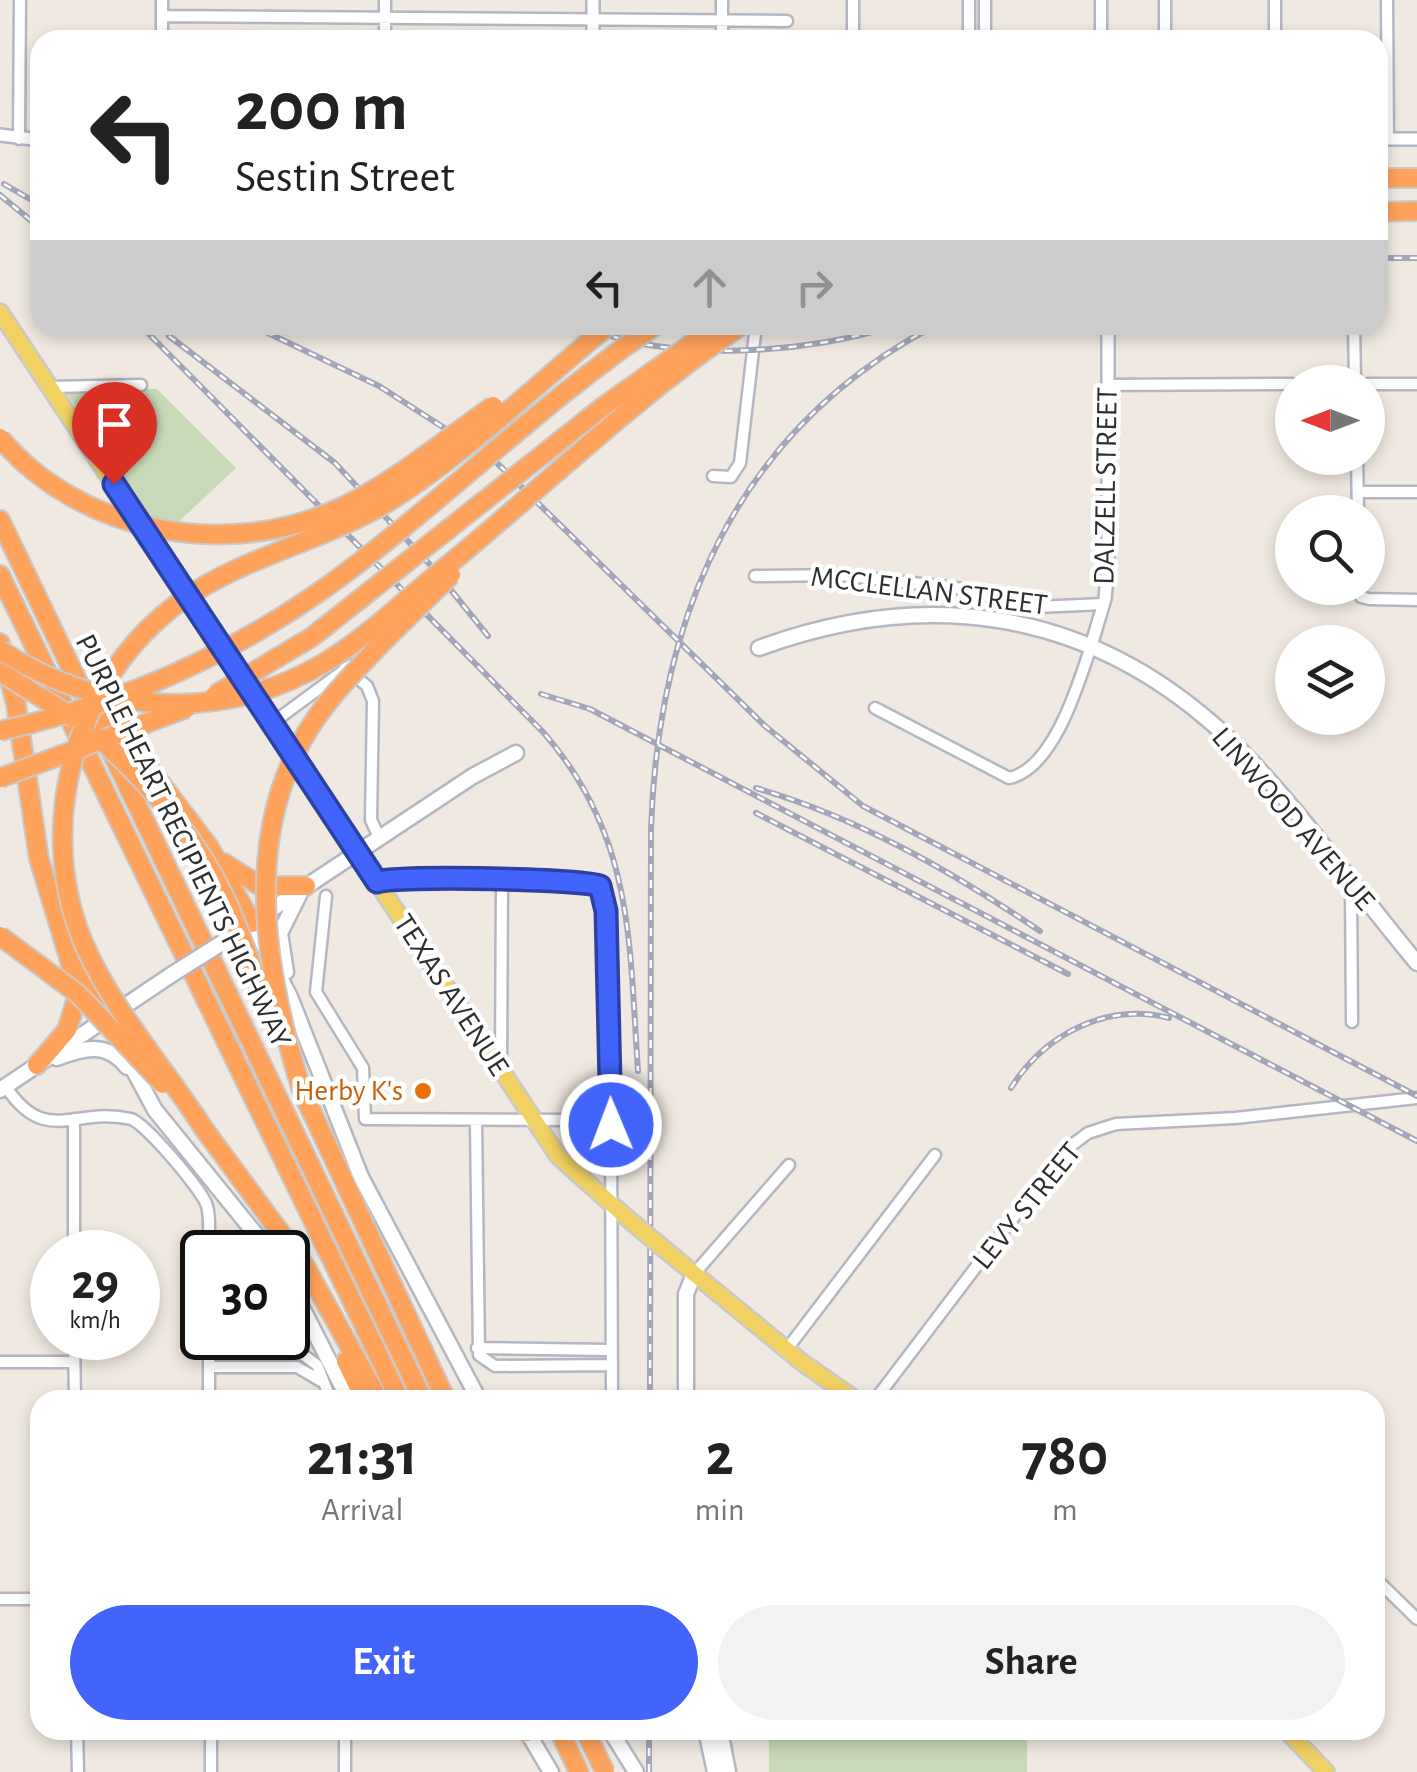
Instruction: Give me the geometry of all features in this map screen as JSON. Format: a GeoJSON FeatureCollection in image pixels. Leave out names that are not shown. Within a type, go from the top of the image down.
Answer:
{"type":"FeatureCollection","features":[{"type":"Feature","properties":{"kind":"highway"},"geometry":{"type":"LineString","coordinates":[[1388,178],[1417,178]]}},
{"type":"Feature","properties":{"kind":"highway"},"geometry":{"type":"LineString","coordinates":[[1388,212],[1417,211]]}},
{"type":"Feature","properties":{"kind":"highway"},"geometry":{"type":"LineString","coordinates":[[0,438],[55,486],[119,518],[194,534],[266,530],[320,516],[356,500],[595,335]]}},
{"type":"Feature","properties":{"kind":"highway"},"geometry":{"type":"LineString","coordinates":[[374,1390],[319,1288],[204,1129],[95,968],[69,896],[63,808],[69,772],[88,714],[128,652],[181,601],[250,563],[359,518],[408,489],[597,335]]}},
{"type":"Feature","properties":{"kind":"highway"},"geometry":{"type":"LineString","coordinates":[[0,731],[47,720],[139,689],[270,624],[336,580],[643,335]]}},
{"type":"Feature","properties":{"kind":"highway"},"geometry":{"type":"LineString","coordinates":[[0,778],[165,718],[232,687],[301,644],[604,406],[704,335]]}},
{"type":"Feature","properties":{"kind":"highway"},"geometry":{"type":"LineString","coordinates":[[0,647],[44,676],[109,698],[198,704],[286,682],[330,659],[729,335]]}},
{"type":"Feature","properties":{"kind":"highway"},"geometry":{"type":"LineString","coordinates":[[302,1091],[277,1005],[266,922],[267,853],[279,795],[301,744],[328,702],[508,516]]}},
{"type":"Feature","properties":{"kind":"highway","name":"PURPLE HEART RECIPIENTS HIGHWAY"},"geometry":{"type":"LineString","coordinates":[[0,520],[419,1390]]}},
{"type":"Feature","properties":{"kind":"highway","name":"PURPLE HEART RECIPIENTS HIGHWAY"},"geometry":{"type":"LineString","coordinates":[[0,574],[395,1390]]}},
{"type":"Feature","properties":{"kind":"highway"},"geometry":{"type":"LineString","coordinates":[[0,647],[16,704],[34,831],[78,980],[78,1003],[67,1030],[37,1065]]}},
{"type":"Feature","properties":{"kind":"highway"},"geometry":{"type":"LineString","coordinates":[[66,660],[209,847],[252,923]]}},
{"type":"Feature","properties":{"kind":"highway"},"geometry":{"type":"LineString","coordinates":[[0,672],[89,728],[149,787],[189,836],[226,900],[302,1091],[445,1390]]}},
{"type":"Feature","properties":{"kind":"highway"},"geometry":{"type":"LineString","coordinates":[[209,847],[249,883],[274,888],[306,886]]}},
{"type":"Feature","properties":{"kind":"highway"},"geometry":{"type":"LineString","coordinates":[[0,936],[78,994],[204,1129]]}},
{"type":"Feature","properties":{"kind":"highway"},"geometry":{"type":"LineString","coordinates":[[64,938],[106,1018]]}},
{"type":"Feature","properties":{"kind":"highway"},"geometry":{"type":"LineString","coordinates":[[267,1215],[317,1302],[360,1390]]}},
{"type":"Feature","properties":{"kind":"highway"},"geometry":{"type":"LineString","coordinates":[[564,1740],[579,1771]]}},
{"type":"Feature","properties":{"kind":"highway"},"geometry":{"type":"LineString","coordinates":[[591,1740],[605,1772]]}},
{"type":"Feature","properties":{"kind":"main road","name":"TEXAS AVENUE"},"geometry":{"type":"LineString","coordinates":[[0,312],[562,1163],[669,1253],[700,1269],[787,1349],[842,1390]]}},
{"type":"Feature","properties":{"kind":"main road","name":"LINWOOD AVENUE"},"geometry":{"type":"LineString","coordinates":[[759,648],[840,623],[925,614],[1022,623],[1091,646],[1156,679],[1213,724],[1417,963]]}},
{"type":"Feature","properties":{"kind":"main road"},"geometry":{"type":"LineString","coordinates":[[3,1089],[356,852],[516,753]]}},
{"type":"Feature","properties":{"kind":"main road"},"geometry":{"type":"LineString","coordinates":[[305,1034],[279,940],[285,916],[306,886]]}},
{"type":"Feature","properties":{"kind":"main road"},"geometry":{"type":"LineString","coordinates":[[252,923],[305,1034],[361,1177],[473,1390]]}},
{"type":"Feature","properties":{"kind":"main road"},"geometry":{"type":"LineString","coordinates":[[106,1018],[150,1100]]}},
{"type":"Feature","properties":{"kind":"main road"},"geometry":{"type":"LineString","coordinates":[[37,1065],[82,1049],[104,1049],[124,1063],[253,1230]]}},
{"type":"Feature","properties":{"kind":"main road"},"geometry":{"type":"LineString","coordinates":[[686,1390],[686,1294],[700,1269]]}},
{"type":"Feature","properties":{"kind":"main road"},"geometry":{"type":"LineString","coordinates":[[310,1323],[344,1390]]}},
{"type":"Feature","properties":{"kind":"main road"},"geometry":{"type":"LineString","coordinates":[[533,1740],[551,1772]]}},
{"type":"Feature","properties":{"kind":"main road"},"geometry":{"type":"LineString","coordinates":[[616,1740],[636,1772]]}},
{"type":"Feature","properties":{"kind":"main road"},"geometry":{"type":"LineString","coordinates":[[708,1740],[715,1772]]}},
{"type":"Feature","properties":{"kind":"main road"},"geometry":{"type":"LineString","coordinates":[[722,1740],[728,1772]]}},
{"type":"Feature","properties":{"kind":"main road"},"geometry":{"type":"LineString","coordinates":[[1296,1740],[1326,1772]]}},
{"type":"Feature","properties":{"kind":"street"},"geometry":{"type":"LineString","coordinates":[[19,139],[20,0]]}},
{"type":"Feature","properties":{"kind":"street"},"geometry":{"type":"LineString","coordinates":[[162,0],[162,30]]}},
{"type":"Feature","properties":{"kind":"street"},"geometry":{"type":"LineString","coordinates":[[384,0],[385,30]]}},
{"type":"Feature","properties":{"kind":"street"},"geometry":{"type":"LineString","coordinates":[[593,0],[593,30]]}},
{"type":"Feature","properties":{"kind":"street"},"geometry":{"type":"LineString","coordinates":[[722,0],[722,30]]}},
{"type":"Feature","properties":{"kind":"street"},"geometry":{"type":"LineString","coordinates":[[853,0],[853,30]]}},
{"type":"Feature","properties":{"kind":"street"},"geometry":{"type":"LineString","coordinates":[[969,0],[969,30]]}},
{"type":"Feature","properties":{"kind":"street"},"geometry":{"type":"LineString","coordinates":[[985,0],[985,30]]}},
{"type":"Feature","properties":{"kind":"street"},"geometry":{"type":"LineString","coordinates":[[1101,0],[1101,30]]}},
{"type":"Feature","properties":{"kind":"street"},"geometry":{"type":"LineString","coordinates":[[1165,0],[1165,30]]}},
{"type":"Feature","properties":{"kind":"street"},"geometry":{"type":"LineString","coordinates":[[1275,0],[1275,30]]}},
{"type":"Feature","properties":{"kind":"street"},"geometry":{"type":"LineString","coordinates":[[1386,30],[1387,0]]}},
{"type":"Feature","properties":{"kind":"street"},"geometry":{"type":"LineString","coordinates":[[162,16],[722,17],[787,21]]}},
{"type":"Feature","properties":{"kind":"street"},"geometry":{"type":"LineString","coordinates":[[0,136],[30,140]]}},
{"type":"Feature","properties":{"kind":"street"},"geometry":{"type":"LineString","coordinates":[[1388,139],[1417,139]]}},
{"type":"Feature","properties":{"kind":"street"},"geometry":{"type":"LineString","coordinates":[[713,476],[731,477],[740,463],[755,335]]}},
{"type":"Feature","properties":{"kind":"street","name":"DALZELL STREET"},"geometry":{"type":"LineString","coordinates":[[1091,646],[1103,604],[1108,548],[1108,335]]}},
{"type":"Feature","properties":{"kind":"street"},"geometry":{"type":"LineString","coordinates":[[1354,335],[1355,365]]}},
{"type":"Feature","properties":{"kind":"street"},"geometry":{"type":"LineString","coordinates":[[1108,385],[1275,384]]}},
{"type":"Feature","properties":{"kind":"street"},"geometry":{"type":"LineString","coordinates":[[1385,384],[1417,384]]}},
{"type":"Feature","properties":{"kind":"street"},"geometry":{"type":"LineString","coordinates":[[50,387],[141,385]]}},
{"type":"Feature","properties":{"kind":"street"},"geometry":{"type":"LineString","coordinates":[[1358,475],[1358,492],[1417,492]]}},
{"type":"Feature","properties":{"kind":"street","name":"MCCLELLAN STREET"},"geometry":{"type":"LineString","coordinates":[[755,576],[840,575],[957,588],[1037,608],[1103,604]]}},
{"type":"Feature","properties":{"kind":"street"},"geometry":{"type":"LineString","coordinates":[[1385,596],[1417,600]]}},
{"type":"Feature","properties":{"kind":"street"},"geometry":{"type":"LineString","coordinates":[[875,708],[1009,778],[1020,776],[1038,764],[1078,689],[1091,646]]}},
{"type":"Feature","properties":{"kind":"street"},"geometry":{"type":"LineString","coordinates":[[271,724],[374,647]]}},
{"type":"Feature","properties":{"kind":"street"},"geometry":{"type":"LineString","coordinates":[[345,668],[367,686],[374,701],[372,820],[379,837]]}},
{"type":"Feature","properties":{"kind":"street"},"geometry":{"type":"LineString","coordinates":[[377,882],[414,876],[502,882],[578,880],[600,886],[606,911],[611,1125],[611,1390]]}},
{"type":"Feature","properties":{"kind":"street"},"geometry":{"type":"LineString","coordinates":[[500,1070],[502,882]]}},
{"type":"Feature","properties":{"kind":"street"},"geometry":{"type":"LineString","coordinates":[[1351,885],[1352,1022]]}},
{"type":"Feature","properties":{"kind":"street"},"geometry":{"type":"LineString","coordinates":[[326,896],[316,992],[363,1068],[365,1120],[534,1120],[611,1125]]}},
{"type":"Feature","properties":{"kind":"street"},"geometry":{"type":"LineString","coordinates":[[3,1089],[30,1117],[125,1118],[142,1126],[205,1201],[207,1230]]}},
{"type":"Feature","properties":{"kind":"street","name":"LEVY STREET"},"geometry":{"type":"LineString","coordinates":[[884,1390],[1064,1151],[1088,1134],[1116,1124],[1236,1118],[1417,1098]]}},
{"type":"Feature","properties":{"kind":"street"},"geometry":{"type":"LineString","coordinates":[[74,1119],[74,1230]]}},
{"type":"Feature","properties":{"kind":"street"},"geometry":{"type":"LineString","coordinates":[[476,1121],[478,1348],[483,1360],[495,1366],[610,1365]]}},
{"type":"Feature","properties":{"kind":"street"},"geometry":{"type":"LineString","coordinates":[[787,1349],[935,1155]]}},
{"type":"Feature","properties":{"kind":"street"},"geometry":{"type":"LineString","coordinates":[[700,1269],[790,1165]]}},
{"type":"Feature","properties":{"kind":"street"},"geometry":{"type":"LineString","coordinates":[[478,1348],[610,1350]]}},
{"type":"Feature","properties":{"kind":"street"},"geometry":{"type":"LineString","coordinates":[[310,1358],[326,1390]]}},
{"type":"Feature","properties":{"kind":"street"},"geometry":{"type":"LineString","coordinates":[[209,1360],[209,1390]]}},
{"type":"Feature","properties":{"kind":"street"},"geometry":{"type":"LineString","coordinates":[[0,1362],[74,1362],[75,1390]]}},
{"type":"Feature","properties":{"kind":"street"},"geometry":{"type":"LineString","coordinates":[[209,1367],[297,1367],[322,1381]]}},
{"type":"Feature","properties":{"kind":"street"},"geometry":{"type":"LineString","coordinates":[[1385,1588],[1417,1619]]}},
{"type":"Feature","properties":{"kind":"street"},"geometry":{"type":"LineString","coordinates":[[0,1599],[30,1599]]}},
{"type":"Feature","properties":{"kind":"street"},"geometry":{"type":"LineString","coordinates":[[77,1740],[78,1772]]}},
{"type":"Feature","properties":{"kind":"street"},"geometry":{"type":"LineString","coordinates":[[211,1740],[211,1772]]}},
{"type":"Feature","properties":{"kind":"street"},"geometry":{"type":"LineString","coordinates":[[344,1772],[345,1740]]}},
{"type":"Feature","properties":{"kind":"street"},"geometry":{"type":"LineString","coordinates":[[579,1771],[586,1740]]}},
{"type":"Feature","properties":{"kind":"green space"},"geometry":{"type":"Polygon","coordinates":[[[157,389],[236,468],[173,527],[152,522],[65,391],[157,389]]]}},
{"type":"Feature","properties":{"kind":"green space"},"geometry":{"type":"Polygon","coordinates":[[[769,1740],[1027,1740],[1027,1772],[769,1772],[769,1740]]]}},
{"type":"Feature","properties":{"kind":"railway"},"geometry":{"type":"LineString","coordinates":[[4,184],[30,199]]}},
{"type":"Feature","properties":{"kind":"railway"},"geometry":{"type":"LineString","coordinates":[[0,195],[30,220]]}},
{"type":"Feature","properties":{"kind":"railway"},"geometry":{"type":"LineString","coordinates":[[1388,258],[1417,258]]}},
{"type":"Feature","properties":{"kind":"railway"},"geometry":{"type":"LineString","coordinates":[[150,335],[543,732],[573,771],[611,851],[621,892],[638,1071]]}},
{"type":"Feature","properties":{"kind":"railway"},"geometry":{"type":"LineString","coordinates":[[272,335],[379,386],[494,460],[765,726],[863,806],[1417,1096]]}},
{"type":"Feature","properties":{"kind":"railway"},"geometry":{"type":"LineString","coordinates":[[609,335],[654,346],[696,350],[782,348],[862,335]]}},
{"type":"Feature","properties":{"kind":"railway"},"geometry":{"type":"LineString","coordinates":[[650,1390],[651,829],[657,750],[671,674],[692,603],[722,535],[761,473],[809,417],[867,367],[920,335]]}},
{"type":"Feature","properties":{"kind":"railway"},"geometry":{"type":"LineString","coordinates":[[169,336],[335,463],[434,569],[488,636]]}},
{"type":"Feature","properties":{"kind":"railway"},"geometry":{"type":"LineString","coordinates":[[541,694],[590,709],[1417,1141]]}},
{"type":"Feature","properties":{"kind":"railway"},"geometry":{"type":"LineString","coordinates":[[756,788],[831,815],[903,848],[1040,931]]}},
{"type":"Feature","properties":{"kind":"railway"},"geometry":{"type":"LineString","coordinates":[[756,813],[1068,974]]}},
{"type":"Feature","properties":{"kind":"railway"},"geometry":{"type":"LineString","coordinates":[[1011,1088],[1041,1052],[1079,1027],[1122,1015],[1169,1018]]}},
{"type":"Feature","properties":{"kind":"railway"},"geometry":{"type":"LineString","coordinates":[[649,1740],[649,1772]]}},
{"type":"Feature","properties":{"kind":"place","name":"Herby K's"},"geometry":{"type":"Point","coordinates":[423,1091]}},
{"type":"Feature","properties":{"kind":"route"},"geometry":{"type":"LineString","coordinates":[[114,484],[377,882],[443,876],[512,882],[583,880],[600,886],[606,911],[611,1125]]}}]}
